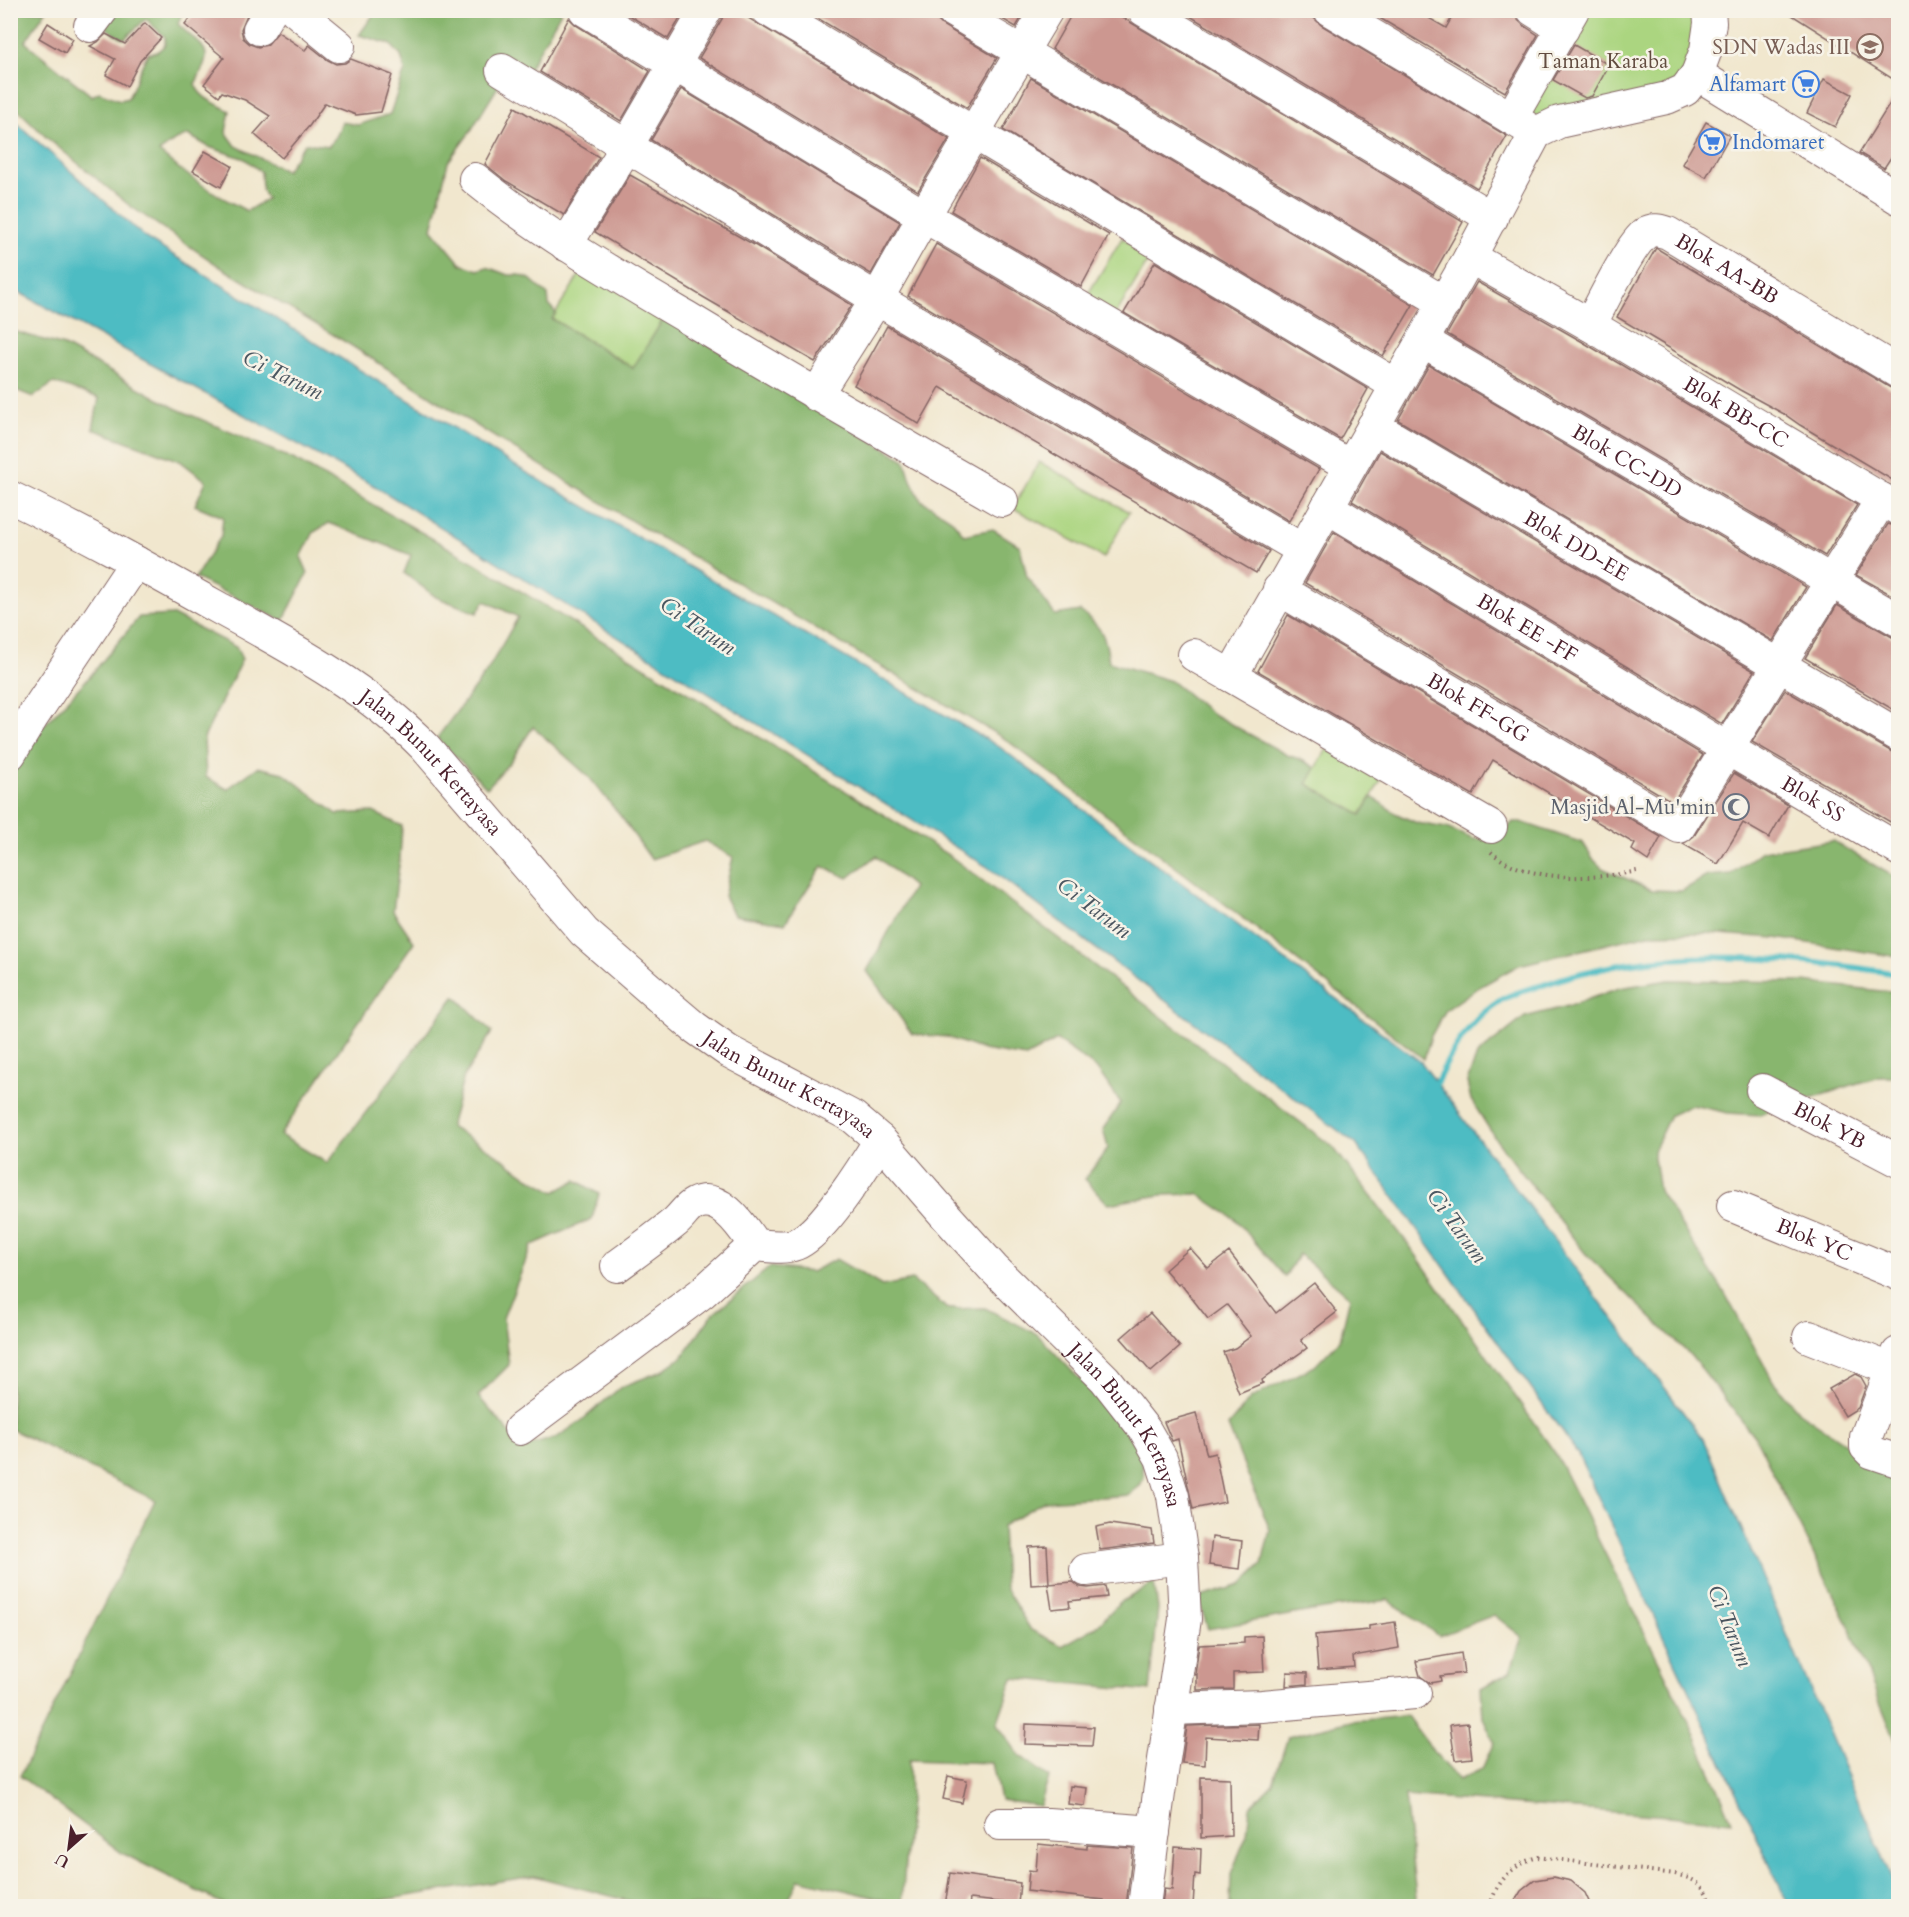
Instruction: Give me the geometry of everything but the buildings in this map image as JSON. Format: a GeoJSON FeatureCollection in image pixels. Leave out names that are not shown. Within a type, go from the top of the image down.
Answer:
{"type":"FeatureCollection","features":[{"type":"Feature","properties":{"kind":"street"},"geometry":{"type":"LineString","coordinates":[[295,10],[339,46]]}},
{"type":"Feature","properties":{"kind":"street"},"geometry":{"type":"LineString","coordinates":[[585,10],[924,216],[1350,466]]}},
{"type":"Feature","properties":{"kind":"street"},"geometry":{"type":"LineString","coordinates":[[566,245],[706,10]]}},
{"type":"Feature","properties":{"kind":"street"},"geometry":{"type":"LineString","coordinates":[[768,10],[1396,385]]}},
{"type":"Feature","properties":{"kind":"street"},"geometry":{"type":"LineString","coordinates":[[951,10],[1445,303]]}},
{"type":"Feature","properties":{"kind":"street"},"geometry":{"type":"LineString","coordinates":[[816,395],[877,299],[973,132],[1023,54],[1047,10]]}},
{"type":"Feature","properties":{"kind":"street"},"geometry":{"type":"LineString","coordinates":[[1144,10],[1492,218]]}},
{"type":"Feature","properties":{"kind":"street"},"geometry":{"type":"LineString","coordinates":[[1330,10],[1523,125],[1559,122],[1667,98],[1685,90],[1697,74],[1706,50],[1713,15]]}},
{"type":"Feature","properties":{"kind":"street"},"geometry":{"type":"LineString","coordinates":[[1231,676],[1301,549],[1492,218],[1523,125],[1568,20],[1533,10]]}},
{"type":"Feature","properties":{"kind":"street"},"geometry":{"type":"LineString","coordinates":[[502,70],[877,299],[1301,549]]}},
{"type":"Feature","properties":{"kind":"street"},"geometry":{"type":"LineString","coordinates":[[1697,74],[1899,198]]}},
{"type":"Feature","properties":{"kind":"street"},"geometry":{"type":"LineString","coordinates":[[476,179],[505,203],[566,245],[816,395],[1002,501]]}},
{"type":"Feature","properties":{"kind":"street","name":"Blok AA-BB"},"geometry":{"type":"LineString","coordinates":[[1590,325],[1633,248],[1646,232],[1655,230],[1668,233],[1899,372]]}},
{"type":"Feature","properties":{"kind":"street","name":"Blok BB-CC"},"geometry":{"type":"LineString","coordinates":[[1470,257],[1590,325],[1890,504]]}},
{"type":"Feature","properties":{"kind":"street","name":"Blok CC-DD"},"geometry":{"type":"LineString","coordinates":[[1423,341],[1899,620]]}},
{"type":"Feature","properties":{"kind":"street","name":"Blok DD-EE"},"geometry":{"type":"LineString","coordinates":[[1373,426],[1899,735]]}},
{"type":"Feature","properties":{"kind":"street","name":"Jalan Bunut Kertayasa"},"geometry":{"type":"LineString","coordinates":[[10,497],[68,525],[284,644],[366,695],[402,724],[424,747],[584,932],[667,1004],[728,1052],[853,1117],[880,1140],[993,1268],[1105,1379],[1145,1430],[1161,1458],[1173,1496],[1182,1558],[1185,1619],[1144,1906]]}},
{"type":"Feature","properties":{"kind":"street"},"geometry":{"type":"LineString","coordinates":[[1728,749],[1832,581],[1890,504]]}},
{"type":"Feature","properties":{"kind":"street","name":"Blok EE -FF"},"geometry":{"type":"LineString","coordinates":[[1327,507],[1728,749]]}},
{"type":"Feature","properties":{"kind":"street"},"geometry":{"type":"LineString","coordinates":[[10,754],[136,562]]}},
{"type":"Feature","properties":{"kind":"street","name":"Blok FF-GG"},"geometry":{"type":"LineString","coordinates":[[1279,589],[1679,827],[1728,749]]}},
{"type":"Feature","properties":{"kind":"street"},"geometry":{"type":"LineString","coordinates":[[1194,656],[1481,821]]}},
{"type":"Feature","properties":{"kind":"street","name":"Blok SS"},"geometry":{"type":"LineString","coordinates":[[1728,749],[1899,849]]}},
{"type":"Feature","properties":{"kind":"street","name":"Blok YB"},"geometry":{"type":"LineString","coordinates":[[1762,1090],[1899,1161]]}},
{"type":"Feature","properties":{"kind":"street"},"geometry":{"type":"LineString","coordinates":[[617,1266],[676,1222],[693,1205],[703,1201],[731,1212],[755,1245],[783,1248],[798,1243],[812,1235],[864,1166],[880,1140]]}},
{"type":"Feature","properties":{"kind":"street","name":"Blok YC"},"geometry":{"type":"LineString","coordinates":[[1733,1206],[1899,1274]]}},
{"type":"Feature","properties":{"kind":"street"},"geometry":{"type":"LineString","coordinates":[[520,1429],[702,1293],[755,1245]]}},
{"type":"Feature","properties":{"kind":"street"},"geometry":{"type":"LineString","coordinates":[[1809,1337],[1896,1365],[1866,1437],[1866,1447],[1885,1456]]}},
{"type":"Feature","properties":{"kind":"street"},"geometry":{"type":"LineString","coordinates":[[1086,1570],[1182,1558]]}},
{"type":"Feature","properties":{"kind":"street"},"geometry":{"type":"LineString","coordinates":[[1171,1708],[1262,1706],[1415,1693]]}},
{"type":"Feature","properties":{"kind":"street"},"geometry":{"type":"LineString","coordinates":[[1000,1824],[1048,1824],[1154,1832]]}},
{"type":"Feature","properties":{"kind":"path"},"geometry":{"type":"LineString","coordinates":[[1481,821],[1485,844],[1504,863],[1550,876],[1617,875],[1637,871]]}},
{"type":"Feature","properties":{"kind":"path"},"geometry":{"type":"LineString","coordinates":[[1490,1906],[1501,1882],[1512,1869],[1527,1860],[1538,1857],[1683,1876],[1702,1885],[1709,1897],[1710,1906]]}},
{"type":"Feature","properties":{"kind":"green space"},"geometry":{"type":"Polygon","coordinates":[[[10,11],[46,11],[25,42],[92,96],[99,92],[120,100],[128,98],[148,54],[158,51],[165,45],[165,37],[146,19],[124,39],[101,23],[109,11],[178,11],[182,13],[178,24],[201,45],[206,55],[195,84],[197,89],[210,100],[230,111],[226,132],[236,146],[286,171],[305,143],[329,146],[342,122],[358,125],[390,114],[405,70],[401,56],[390,44],[359,35],[376,11],[561,12],[527,72],[499,85],[448,162],[432,229],[461,264],[478,270],[487,267],[508,275],[520,275],[530,279],[548,295],[549,305],[556,313],[552,319],[633,368],[664,318],[905,460],[911,480],[921,500],[951,519],[964,535],[993,529],[1020,546],[1027,577],[1055,615],[1080,611],[1087,617],[1102,633],[1109,662],[1171,681],[1211,713],[1287,755],[1316,768],[1307,784],[1361,815],[1372,797],[1397,814],[1417,823],[1446,828],[1473,839],[1497,839],[1513,822],[1521,822],[1583,843],[1602,868],[1652,890],[1682,891],[1707,876],[1731,874],[1762,851],[1833,841],[1898,879],[1898,957],[1775,938],[1705,933],[1649,934],[1519,965],[1476,989],[1446,1010],[1431,1036],[1424,1059],[1226,905],[1005,739],[635,523],[352,346],[222,268],[130,206],[47,138],[11,103],[10,11]],[[188,135],[174,141],[159,152],[201,184],[247,211],[267,199],[262,190],[261,172],[245,159],[209,147],[188,135]]]}},
{"type":"Feature","properties":{"kind":"green space","name":"Taman Karaba"},"geometry":{"type":"Polygon","coordinates":[[[1573,11],[1709,11],[1697,74],[1612,111],[1511,118],[1573,11]]]}},
{"type":"Feature","properties":{"kind":"green space"},"geometry":{"type":"Polygon","coordinates":[[[1122,238],[1151,256],[1115,316],[1086,297],[1122,238]]]}},
{"type":"Feature","properties":{"kind":"green space"},"geometry":{"type":"Polygon","coordinates":[[[583,269],[664,318],[634,368],[552,319],[583,269]]]}},
{"type":"Feature","properties":{"kind":"green space"},"geometry":{"type":"Polygon","coordinates":[[[10,330],[64,346],[175,408],[295,460],[475,563],[727,717],[950,856],[1333,1147],[1409,1245],[1555,1453],[1689,1722],[1732,1821],[1405,1796],[1417,1906],[1230,1906],[1231,1874],[1247,1834],[1250,1807],[1273,1783],[1288,1737],[1351,1721],[1407,1716],[1433,1751],[1459,1780],[1482,1769],[1494,1742],[1483,1717],[1481,1688],[1510,1672],[1522,1637],[1494,1615],[1439,1636],[1388,1600],[1208,1629],[1198,1598],[1241,1585],[1262,1564],[1270,1530],[1228,1426],[1251,1398],[1315,1366],[1340,1340],[1350,1297],[1299,1254],[1285,1277],[1235,1219],[1198,1194],[1161,1195],[1108,1204],[1085,1179],[1108,1148],[1103,1129],[1121,1103],[1097,1069],[1057,1040],[1026,1057],[983,1050],[947,1037],[912,1034],[867,971],[913,887],[876,856],[848,878],[822,866],[785,923],[734,915],[724,896],[733,857],[705,841],[651,859],[589,777],[533,727],[510,762],[487,788],[437,738],[487,671],[518,617],[485,601],[477,613],[436,597],[404,573],[411,555],[329,523],[314,532],[301,557],[308,573],[283,621],[195,578],[221,536],[223,517],[195,505],[206,481],[180,461],[93,429],[99,398],[54,383],[33,397],[11,388],[10,330]]]}},
{"type":"Feature","properties":{"kind":"green space"},"geometry":{"type":"Polygon","coordinates":[[[1039,462],[1129,512],[1104,558],[1013,508],[1039,462]]]}},
{"type":"Feature","properties":{"kind":"green space"},"geometry":{"type":"Polygon","coordinates":[[[173,615],[236,647],[242,659],[204,738],[206,777],[227,789],[258,767],[283,773],[337,814],[373,812],[402,826],[393,911],[414,942],[280,1135],[327,1163],[455,996],[492,1032],[464,1076],[450,1127],[555,1192],[576,1180],[599,1194],[592,1219],[532,1245],[503,1318],[509,1365],[478,1396],[522,1447],[556,1438],[581,1421],[621,1387],[662,1371],[682,1357],[712,1315],[770,1267],[811,1272],[836,1259],[882,1286],[912,1280],[948,1309],[985,1308],[1037,1334],[1106,1407],[1141,1451],[1144,1479],[1130,1495],[1044,1501],[1002,1526],[1005,1588],[1031,1630],[1062,1646],[1096,1627],[1119,1603],[1154,1583],[1158,1608],[1150,1691],[1013,1678],[997,1724],[1019,1755],[1049,1777],[1040,1806],[1000,1800],[992,1763],[909,1760],[910,1799],[902,1904],[799,1879],[785,1906],[649,1906],[534,1876],[345,1906],[225,1905],[122,1853],[20,1776],[155,1500],[11,1429],[10,738],[42,727],[91,675],[139,617],[173,615]]]}},
{"type":"Feature","properties":{"kind":"green space"},"geometry":{"type":"Polygon","coordinates":[[[1327,749],[1381,780],[1361,815],[1307,784],[1327,749]]]}},
{"type":"Feature","properties":{"kind":"green space"},"geometry":{"type":"Polygon","coordinates":[[[1669,980],[1804,982],[1898,993],[1898,1077],[1880,1077],[1858,1083],[1780,1106],[1760,1115],[1728,1113],[1692,1105],[1670,1115],[1653,1151],[1659,1191],[1724,1292],[1773,1381],[1799,1412],[1851,1447],[1898,1471],[1898,1747],[1849,1626],[1757,1440],[1691,1356],[1585,1253],[1497,1141],[1471,1100],[1467,1082],[1477,1055],[1525,1017],[1572,1005],[1619,988],[1669,980]]]}},
{"type":"Feature","properties":{"kind":"water","name":"Ci Tarum"},"geometry":{"type":"Polygon","coordinates":[[[11,118],[147,239],[524,471],[998,746],[1421,1062],[1703,1439],[1898,1893],[1898,1906],[1789,1906],[1578,1454],[1356,1144],[986,866],[373,485],[11,288],[11,118]]]}},
{"type":"Feature","properties":{"kind":"waterway"},"geometry":{"type":"LineString","coordinates":[[1433,1090],[1460,1040],[1478,1018],[1489,1009],[1516,993],[1586,972],[1630,963],[1720,957],[1810,962],[1898,974]]}},
{"type":"Feature","properties":{"kind":"place","name":"SDN Wadas III"},"geometry":{"type":"Point","coordinates":[1870,47]}},
{"type":"Feature","properties":{"kind":"place","name":"Alfamart"},"geometry":{"type":"Point","coordinates":[1806,84]}},
{"type":"Feature","properties":{"kind":"place","name":"Indomaret"},"geometry":{"type":"Point","coordinates":[1712,142]}},
{"type":"Feature","properties":{"kind":"place","name":"Masjid Al-Mu'min"},"geometry":{"type":"Point","coordinates":[1736,807]}}]}
